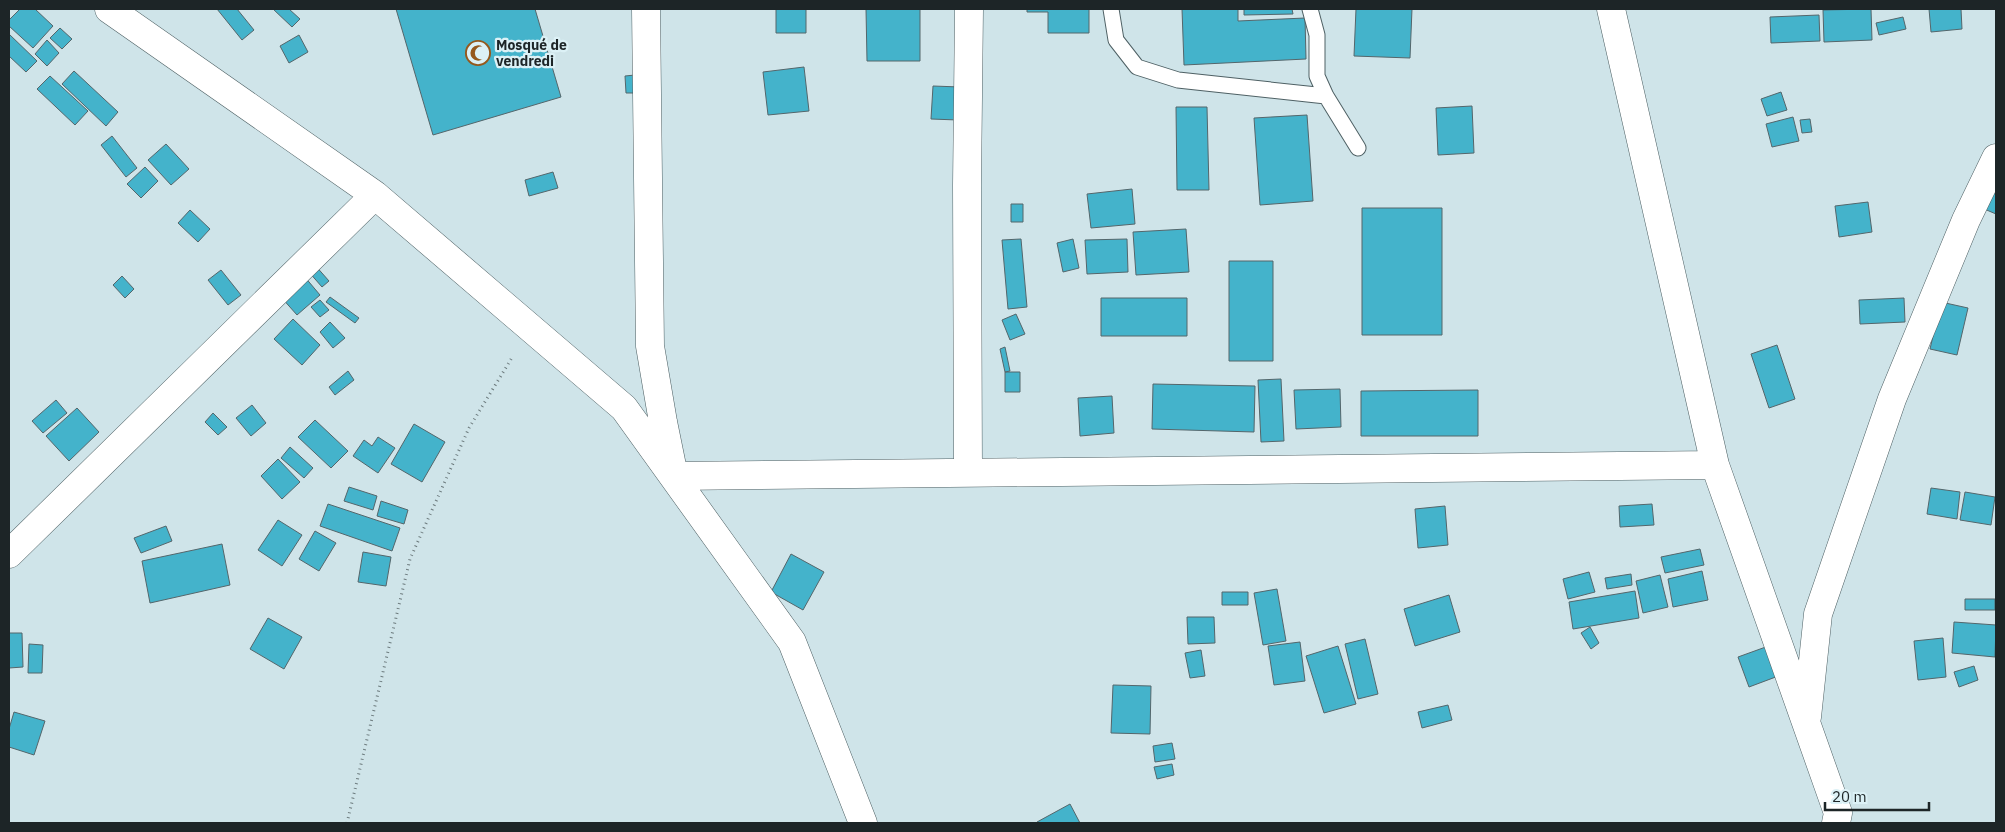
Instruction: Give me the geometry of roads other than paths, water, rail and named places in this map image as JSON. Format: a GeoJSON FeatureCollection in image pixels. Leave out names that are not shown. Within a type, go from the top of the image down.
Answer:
{"type":"FeatureCollection","features":[{"type":"Feature","properties":{"kind":"street"},"geometry":{"type":"LineString","coordinates":[[109,9],[375,195],[624,408],[792,642],[863,823]]}},
{"type":"Feature","properties":{"kind":"street"},"geometry":{"type":"LineString","coordinates":[[646,9],[650,346],[674,476]]}},
{"type":"Feature","properties":{"kind":"street"},"geometry":{"type":"LineString","coordinates":[[968,473],[967,185],[969,9]]}},
{"type":"Feature","properties":{"kind":"street"},"geometry":{"type":"LineString","coordinates":[[1610,9],[1715,465],[1838,813],[1836,823]]}},
{"type":"Feature","properties":{"kind":"street"},"geometry":{"type":"LineString","coordinates":[[1806,724],[1818,614],[1892,399],[1966,220],[1996,158]]}},
{"type":"Feature","properties":{"kind":"street"},"geometry":{"type":"LineString","coordinates":[[9,554],[375,195]]}},
{"type":"Feature","properties":{"kind":"street"},"geometry":{"type":"LineString","coordinates":[[674,476],[1715,465]]}},
{"type":"Feature","properties":{"kind":"lane"},"geometry":{"type":"LineString","coordinates":[[1111,9],[1116,40],[1137,67],[1178,80],[1326,96]]}},
{"type":"Feature","properties":{"kind":"lane"},"geometry":{"type":"LineString","coordinates":[[1310,9],[1317,36],[1317,76],[1326,96],[1358,148]]}},
{"type":"Feature","properties":{"kind":"place","name":"Mosqué de vendredi"},"geometry":{"type":"Point","coordinates":[478,53]}}]}
